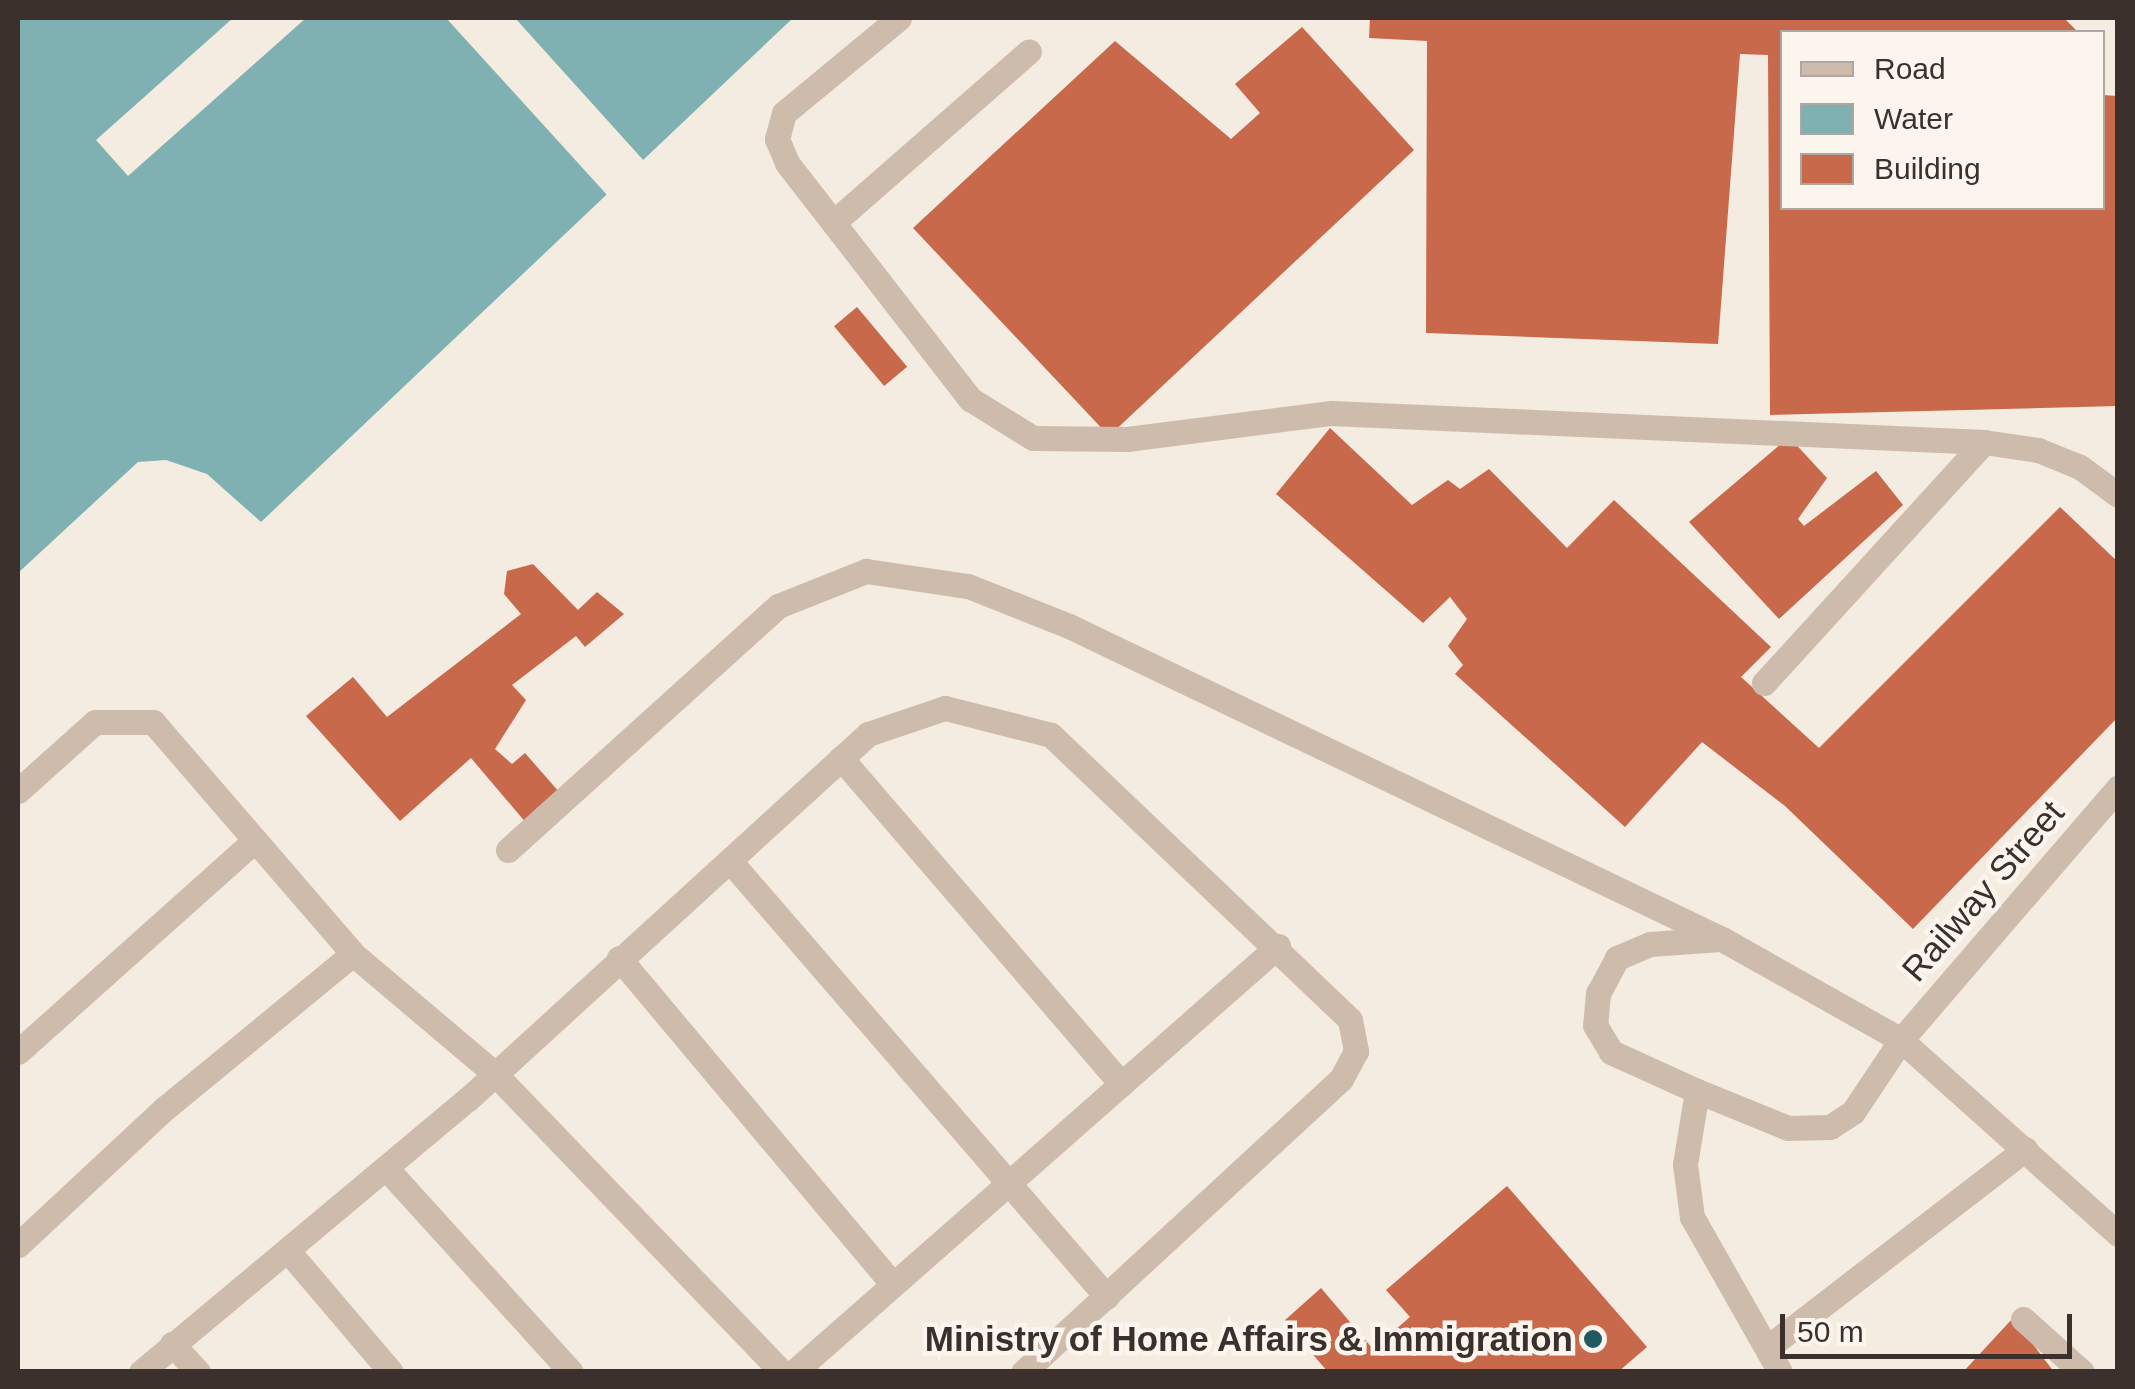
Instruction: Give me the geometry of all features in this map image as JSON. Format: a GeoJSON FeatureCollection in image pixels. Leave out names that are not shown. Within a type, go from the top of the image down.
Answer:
{"type":"FeatureCollection","features":[{"type":"Feature","properties":{"kind":"street"},"geometry":{"type":"LineString","coordinates":[[900,18],[784,113],[777,138],[787,163],[970,399],[1033,438],[1127,439],[1331,413],[1984,442],[2038,450],[2080,467],[2118,495]]}},
{"type":"Feature","properties":{"kind":"street"},"geometry":{"type":"LineString","coordinates":[[834,222],[1029,50]]}},
{"type":"Feature","properties":{"kind":"street"},"geometry":{"type":"LineString","coordinates":[[1764,684],[1984,442]]}},
{"type":"Feature","properties":{"kind":"street"},"geometry":{"type":"LineString","coordinates":[[508,850],[778,606],[866,571],[968,586],[1069,626],[1660,905],[1722,939],[1901,1040],[2118,1234]]}},
{"type":"Feature","properties":{"kind":"street"},"geometry":{"type":"LineString","coordinates":[[142,1372],[495,1074],[868,734],[945,708],[1051,734],[1278,946],[1350,1020],[1356,1051],[1340,1080],[1023,1372]]}},
{"type":"Feature","properties":{"kind":"street"},"geometry":{"type":"LineString","coordinates":[[18,790],[94,722],[153,722],[354,954],[495,1074],[782,1372]]}},
{"type":"Feature","properties":{"kind":"street"},"geometry":{"type":"LineString","coordinates":[[841,758],[1120,1084]]}},
{"type":"Feature","properties":{"kind":"street","name":"Railway Street"},"geometry":{"type":"LineString","coordinates":[[1722,939],[1650,944],[1617,958],[1598,993],[1594,1025],[1612,1052],[1696,1091],[1788,1128],[1830,1127],[1853,1112],[1901,1040],[2118,788]]}},
{"type":"Feature","properties":{"kind":"street"},"geometry":{"type":"LineString","coordinates":[[18,1052],[255,840]]}},
{"type":"Feature","properties":{"kind":"street"},"geometry":{"type":"LineString","coordinates":[[730,861],[1107,1297]]}},
{"type":"Feature","properties":{"kind":"street"},"geometry":{"type":"LineString","coordinates":[[794,1372],[1278,946]]}},
{"type":"Feature","properties":{"kind":"street"},"geometry":{"type":"LineString","coordinates":[[18,1246],[164,1109],[354,954]]}},
{"type":"Feature","properties":{"kind":"street"},"geometry":{"type":"LineString","coordinates":[[619,958],[894,1284]]}},
{"type":"Feature","properties":{"kind":"street"},"geometry":{"type":"LineString","coordinates":[[1696,1091],[1684,1164],[1692,1217],[1780,1372]]}},
{"type":"Feature","properties":{"kind":"street"},"geometry":{"type":"LineString","coordinates":[[1766,1348],[2025,1149]]}},
{"type":"Feature","properties":{"kind":"street"},"geometry":{"type":"LineString","coordinates":[[386,1168],[571,1372]]}},
{"type":"Feature","properties":{"kind":"street"},"geometry":{"type":"LineString","coordinates":[[288,1251],[391,1372]]}},
{"type":"Feature","properties":{"kind":"street"},"geometry":{"type":"LineString","coordinates":[[2022,1319],[2082,1372]]}},
{"type":"Feature","properties":{"kind":"street"},"geometry":{"type":"LineString","coordinates":[[172,1344],[198,1372]]}},
{"type":"Feature","properties":{"kind":"water"},"geometry":{"type":"Polygon","coordinates":[[[18,18],[793,18],[261,522],[207,474],[166,460],[138,462],[18,573],[18,18]]]}},
{"type":"Feature","properties":{"kind":"pier"},"geometry":{"type":"Polygon","coordinates":[[[233,18],[306,18],[128,176],[96,140],[233,18]]]}},
{"type":"Feature","properties":{"kind":"pier"},"geometry":{"type":"Polygon","coordinates":[[[446,18],[515,18],[645,162],[608,196],[446,18]]]}},
{"type":"Feature","properties":{"kind":"building"},"geometry":{"type":"Polygon","coordinates":[[[1370,18],[2064,18],[2076,30],[1780,30],[1780,210],[2105,210],[2105,95],[2118,96],[2118,406],[1770,415],[1768,55],[1740,54],[1718,344],[1426,333],[1427,41],[1369,38],[1370,18]]]}},
{"type":"Feature","properties":{"kind":"building"},"geometry":{"type":"Polygon","coordinates":[[[1302,27],[1414,150],[1109,436],[913,228],[1115,41],[1231,139],[1260,113],[1235,84],[1302,27]]]}},
{"type":"Feature","properties":{"kind":"building"},"geometry":{"type":"Polygon","coordinates":[[[857,307],[907,367],[884,386],[834,326],[857,307]]]}},
{"type":"Feature","properties":{"kind":"building"},"geometry":{"type":"Polygon","coordinates":[[[1330,428],[1412,505],[1448,480],[1460,489],[1489,469],[1567,548],[1614,500],[1771,647],[1741,677],[1819,748],[2060,507],[2118,562],[2118,717],[1913,929],[1785,806],[1702,742],[1625,827],[1455,674],[1463,665],[1448,646],[1467,619],[1450,597],[1423,623],[1276,494],[1330,428]]]}},
{"type":"Feature","properties":{"kind":"building"},"geometry":{"type":"Polygon","coordinates":[[[1789,437],[1827,478],[1798,519],[1804,526],[1876,471],[1903,505],[1779,619],[1689,522],[1789,437]]]}},
{"type":"Feature","properties":{"kind":"building"},"geometry":{"type":"Polygon","coordinates":[[[533,564],[578,610],[597,592],[624,614],[585,647],[576,636],[512,685],[526,700],[495,749],[512,764],[525,753],[560,793],[527,824],[471,758],[400,821],[306,716],[353,677],[387,717],[521,614],[504,594],[507,571],[533,564]]]}},
{"type":"Feature","properties":{"kind":"building"},"geometry":{"type":"Polygon","coordinates":[[[1507,1186],[1647,1347],[1618,1372],[1328,1372],[1284,1321],[1321,1288],[1373,1349],[1410,1317],[1386,1290],[1507,1186]]]}},
{"type":"Feature","properties":{"kind":"building"},"geometry":{"type":"Polygon","coordinates":[[[2013,1318],[2054,1372],[1963,1372],[2013,1318]]]}},
{"type":"Feature","properties":{"kind":"place","name":"Ministry of Home Affairs & Immigration"},"geometry":{"type":"Point","coordinates":[1593,1339]}}]}
